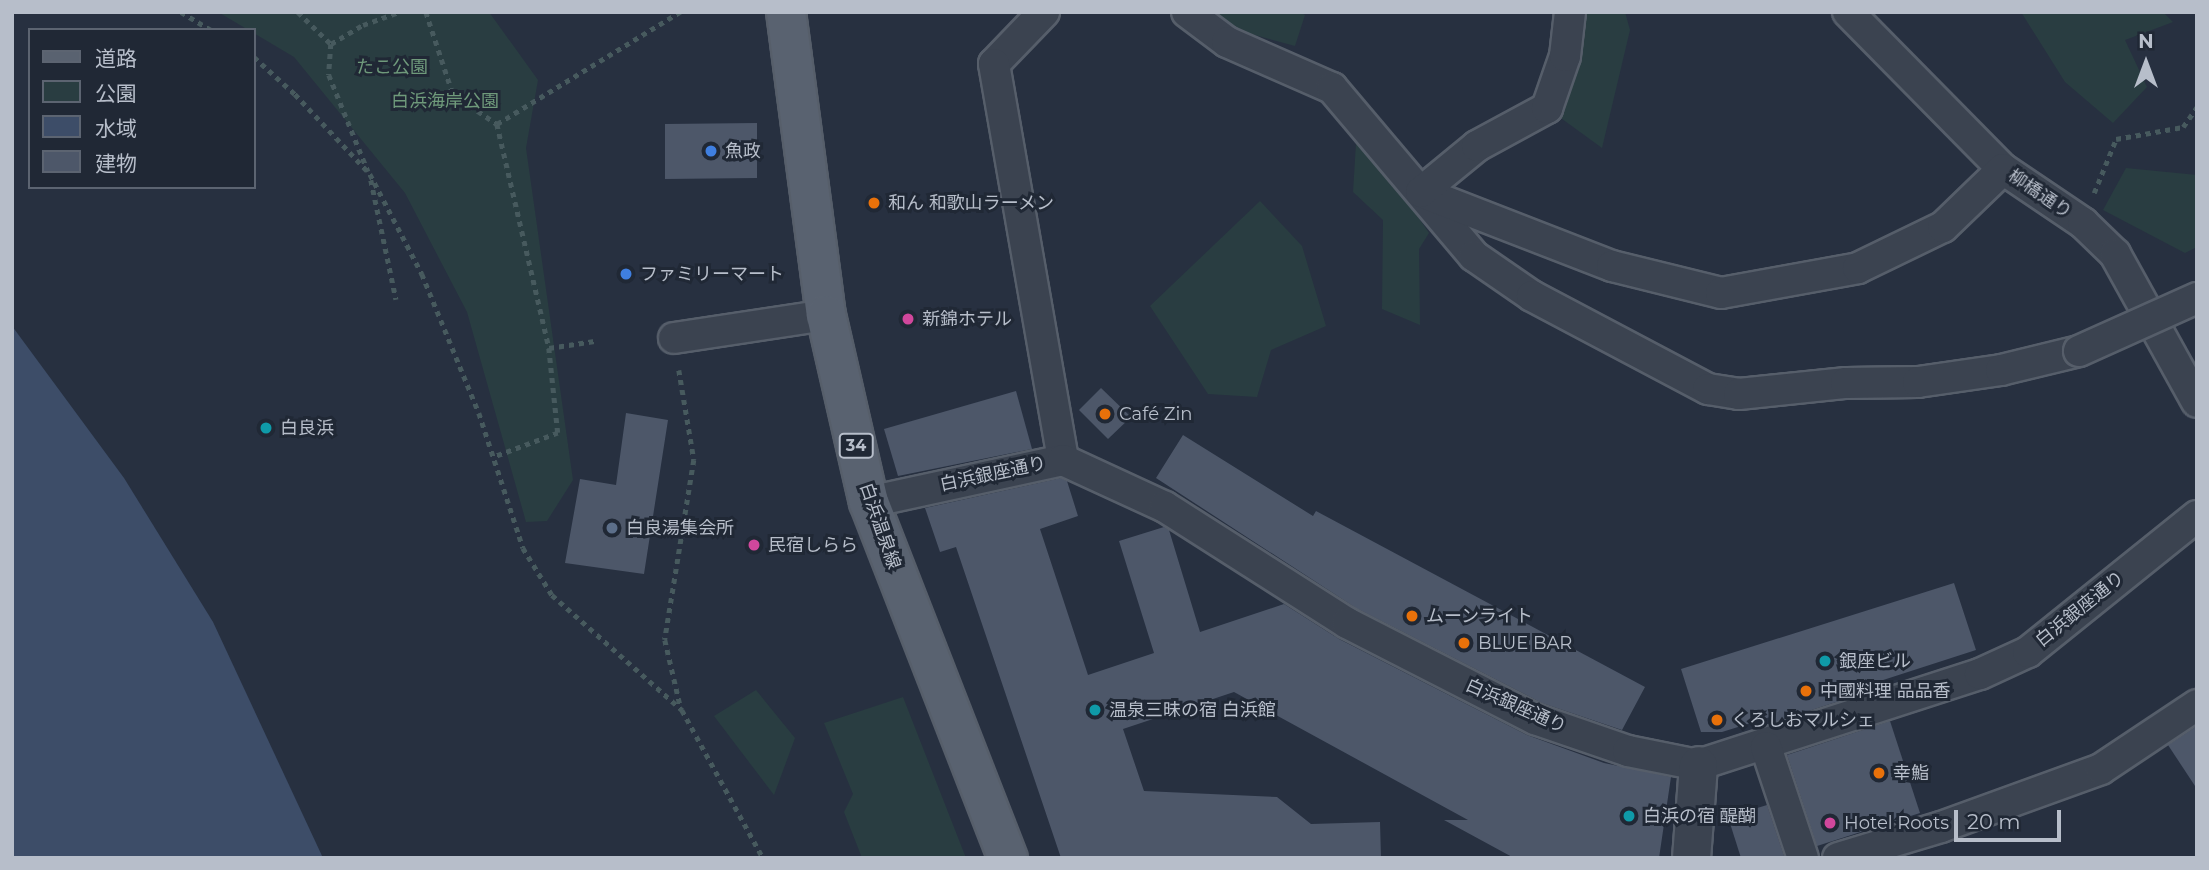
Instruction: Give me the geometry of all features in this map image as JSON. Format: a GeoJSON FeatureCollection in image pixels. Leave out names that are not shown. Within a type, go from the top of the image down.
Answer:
{"type":"FeatureCollection","features":[{"type":"Feature","properties":{"kind":"main road","name":"白浜温泉線"},"geometry":{"type":"LineString","coordinates":[[786,12],[826,315],[869,502],[1008,858]]}},
{"type":"Feature","properties":{"kind":"street"},"geometry":{"type":"LineString","coordinates":[[1044,12],[994,64],[1063,460]]}},
{"type":"Feature","properties":{"kind":"street"},"geometry":{"type":"LineString","coordinates":[[1186,12],[1227,43],[1332,88],[1474,256],[1532,296],[1708,389],[1739,394],[1846,383],[1918,382],[2001,370],[2079,351],[2197,298]]}},
{"type":"Feature","properties":{"kind":"street"},"geometry":{"type":"LineString","coordinates":[[1421,192],[1477,146],[1548,108],[1565,56],[1570,12]]}},
{"type":"Feature","properties":{"kind":"street","name":"柳橋通り"},"geometry":{"type":"LineString","coordinates":[[1848,12],[2003,169],[2083,223],[2115,254],[2197,402]]}},
{"type":"Feature","properties":{"kind":"street"},"geometry":{"type":"LineString","coordinates":[[1421,192],[1612,267],[1721,293],[1858,268],[1943,227],[2003,169]]}},
{"type":"Feature","properties":{"kind":"street"},"geometry":{"type":"LineString","coordinates":[[674,338],[826,315]]}},
{"type":"Feature","properties":{"kind":"street","name":"白浜銀座通り"},"geometry":{"type":"LineString","coordinates":[[869,502],[1063,460],[1166,507],[1347,623],[1535,719],[1628,751],[1699,765],[1766,747],[1980,674],[2028,652],[2197,516]]}},
{"type":"Feature","properties":{"kind":"street"},"geometry":{"type":"LineString","coordinates":[[1838,858],[1941,827],[2101,769],[2197,705]]}},
{"type":"Feature","properties":{"kind":"street"},"geometry":{"type":"LineString","coordinates":[[1766,747],[1803,858]]}},
{"type":"Feature","properties":{"kind":"street"},"geometry":{"type":"LineString","coordinates":[[1691,858],[1699,765]]}},
{"type":"Feature","properties":{"kind":"path"},"geometry":{"type":"LineString","coordinates":[[181,12],[208,28]]}},
{"type":"Feature","properties":{"kind":"path"},"geometry":{"type":"LineString","coordinates":[[298,12],[331,44],[329,75],[370,174],[422,274],[494,457],[523,548],[552,595],[682,710]]}},
{"type":"Feature","properties":{"kind":"path"},"geometry":{"type":"LineString","coordinates":[[331,44],[363,25],[398,12]]}},
{"type":"Feature","properties":{"kind":"path"},"geometry":{"type":"LineString","coordinates":[[426,12],[453,94],[497,124],[550,348],[558,433],[494,457]]}},
{"type":"Feature","properties":{"kind":"path"},"geometry":{"type":"LineString","coordinates":[[497,124],[680,12]]}},
{"type":"Feature","properties":{"kind":"path"},"geometry":{"type":"LineString","coordinates":[[256,59],[295,94],[370,174],[396,299]]}},
{"type":"Feature","properties":{"kind":"path"},"geometry":{"type":"LineString","coordinates":[[2083,223],[2116,139],[2183,127],[2197,107]]}},
{"type":"Feature","properties":{"kind":"path"},"geometry":{"type":"LineString","coordinates":[[674,338],[694,460],[665,640],[682,710],[763,858]]}},
{"type":"Feature","properties":{"kind":"path"},"geometry":{"type":"LineString","coordinates":[[550,348],[594,341]]}},
{"type":"Feature","properties":{"kind":"green space","name":"白浜海岸公園"},"geometry":{"type":"Polygon","coordinates":[[[218,12],[489,12],[538,80],[526,148],[573,480],[547,521],[526,522],[467,312],[405,193],[294,57],[256,34],[256,28],[245,28],[218,12]]]}},
{"type":"Feature","properties":{"kind":"green space"},"geometry":{"type":"Polygon","coordinates":[[[1214,12],[1300,12],[1305,15],[1295,46],[1233,29],[1214,12]]]}},
{"type":"Feature","properties":{"kind":"green space"},"geometry":{"type":"Polygon","coordinates":[[[1570,12],[1625,12],[1630,30],[1602,148],[1547,108],[1570,12]]]}},
{"type":"Feature","properties":{"kind":"green space"},"geometry":{"type":"Polygon","coordinates":[[[2021,12],[2163,12],[2173,22],[2125,40],[2147,87],[2113,123],[2065,82],[2021,12]]]}},
{"type":"Feature","properties":{"kind":"green space"},"geometry":{"type":"Polygon","coordinates":[[[1357,127],[1429,233],[1419,249],[1420,325],[1382,309],[1383,220],[1353,192],[1357,127]]]}},
{"type":"Feature","properties":{"kind":"green space"},"geometry":{"type":"Polygon","coordinates":[[[2126,168],[2197,175],[2197,247],[2185,253],[2103,210],[2126,168]]]}},
{"type":"Feature","properties":{"kind":"green space"},"geometry":{"type":"Polygon","coordinates":[[[1260,201],[1302,246],[1326,326],[1271,350],[1257,397],[1208,394],[1150,306],[1260,201]]]}},
{"type":"Feature","properties":{"kind":"green space"},"geometry":{"type":"Polygon","coordinates":[[[756,690],[795,738],[774,795],[714,716],[756,690]]]}},
{"type":"Feature","properties":{"kind":"green space"},"geometry":{"type":"Polygon","coordinates":[[[903,697],[966,858],[862,858],[844,812],[853,794],[824,723],[903,697]]]}},
{"type":"Feature","properties":{"kind":"water"},"geometry":{"type":"Polygon","coordinates":[[[12,326],[124,478],[213,622],[323,858],[12,858],[12,326]]]}},
{"type":"Feature","properties":{"kind":"building","name":"魚政"},"geometry":{"type":"Polygon","coordinates":[[[757,123],[757,178],[665,179],[665,124],[757,123]]]}},
{"type":"Feature","properties":{"kind":"building","name":"Café Zin"},"geometry":{"type":"Polygon","coordinates":[[[1101,388],[1131,417],[1108,439],[1079,410],[1101,388]]]}},
{"type":"Feature","properties":{"kind":"building"},"geometry":{"type":"Polygon","coordinates":[[[1016,391],[1032,449],[898,476],[884,429],[1016,391]]]}},
{"type":"Feature","properties":{"kind":"building"},"geometry":{"type":"Polygon","coordinates":[[[626,413],[668,420],[644,574],[565,563],[580,479],[616,485],[626,413]]]}},
{"type":"Feature","properties":{"kind":"building"},"geometry":{"type":"Polygon","coordinates":[[[1183,435],[1313,516],[1316,511],[1645,687],[1622,730],[1542,703],[1356,608],[1156,478],[1183,435]]]}},
{"type":"Feature","properties":{"kind":"building"},"geometry":{"type":"Polygon","coordinates":[[[1061,478],[1067,481],[1078,516],[1040,529],[1088,675],[1154,653],[1119,541],[1164,527],[1169,530],[1200,632],[1284,604],[1339,639],[1527,735],[1604,763],[1671,777],[1659,858],[1514,858],[1444,820],[1468,820],[1234,692],[1123,729],[1144,791],[1277,797],[1311,824],[1380,822],[1381,858],[1061,858],[956,547],[940,552],[925,508],[1061,478]]]}},
{"type":"Feature","properties":{"kind":"building","name":"銀座ビル"},"geometry":{"type":"Polygon","coordinates":[[[1954,583],[1976,650],[1877,682],[1879,688],[1772,723],[1770,717],[1722,732],[1701,732],[1681,669],[1954,583]]]}},
{"type":"Feature","properties":{"kind":"building"},"geometry":{"type":"Polygon","coordinates":[[[1890,721],[1920,813],[1817,846],[1787,755],[1890,721]]]}},
{"type":"Feature","properties":{"kind":"building"},"geometry":{"type":"Polygon","coordinates":[[[2197,726],[2197,789],[2168,745],[2197,726]]]}},
{"type":"Feature","properties":{"kind":"building"},"geometry":{"type":"Polygon","coordinates":[[[1767,805],[1784,856],[1741,858],[1728,817],[1767,805]]]}},
{"type":"Feature","properties":{"kind":"place","name":"魚政"},"geometry":{"type":"Point","coordinates":[711,151]}},
{"type":"Feature","properties":{"kind":"place","name":"和ん 和歌山ラーメン"},"geometry":{"type":"Point","coordinates":[874,203]}},
{"type":"Feature","properties":{"kind":"place","name":"ファミリーマート"},"geometry":{"type":"Point","coordinates":[626,274]}},
{"type":"Feature","properties":{"kind":"place","name":"新錦ホテル"},"geometry":{"type":"Point","coordinates":[908,319]}},
{"type":"Feature","properties":{"kind":"place","name":"Café Zin"},"geometry":{"type":"Point","coordinates":[1105,414]}},
{"type":"Feature","properties":{"kind":"place","name":"白良浜"},"geometry":{"type":"Point","coordinates":[266,428]}},
{"type":"Feature","properties":{"kind":"place","name":"白良湯集会所"},"geometry":{"type":"Point","coordinates":[612,528]}},
{"type":"Feature","properties":{"kind":"place","name":"民宿しらら"},"geometry":{"type":"Point","coordinates":[754,545]}},
{"type":"Feature","properties":{"kind":"place","name":"ムーンライト"},"geometry":{"type":"Point","coordinates":[1412,616]}},
{"type":"Feature","properties":{"kind":"place","name":"BLUE BAR"},"geometry":{"type":"Point","coordinates":[1464,643]}},
{"type":"Feature","properties":{"kind":"place","name":"銀座ビル"},"geometry":{"type":"Point","coordinates":[1825,661]}},
{"type":"Feature","properties":{"kind":"place","name":"中國料理 品品香"},"geometry":{"type":"Point","coordinates":[1806,691]}},
{"type":"Feature","properties":{"kind":"place","name":"温泉三昧の宿 白浜館"},"geometry":{"type":"Point","coordinates":[1095,710]}},
{"type":"Feature","properties":{"kind":"place","name":"くろしおマルシェ"},"geometry":{"type":"Point","coordinates":[1717,720]}},
{"type":"Feature","properties":{"kind":"place","name":"幸鮨"},"geometry":{"type":"Point","coordinates":[1879,773]}},
{"type":"Feature","properties":{"kind":"place","name":"白浜の宿 醍醐"},"geometry":{"type":"Point","coordinates":[1629,816]}},
{"type":"Feature","properties":{"kind":"place","name":"Hotel Roots"},"geometry":{"type":"Point","coordinates":[1830,823]}},
{"type":"Feature","properties":{"kind":"park label","name":"たこ公園"},"geometry":{"type":"Point","coordinates":[392,67]}}]}
